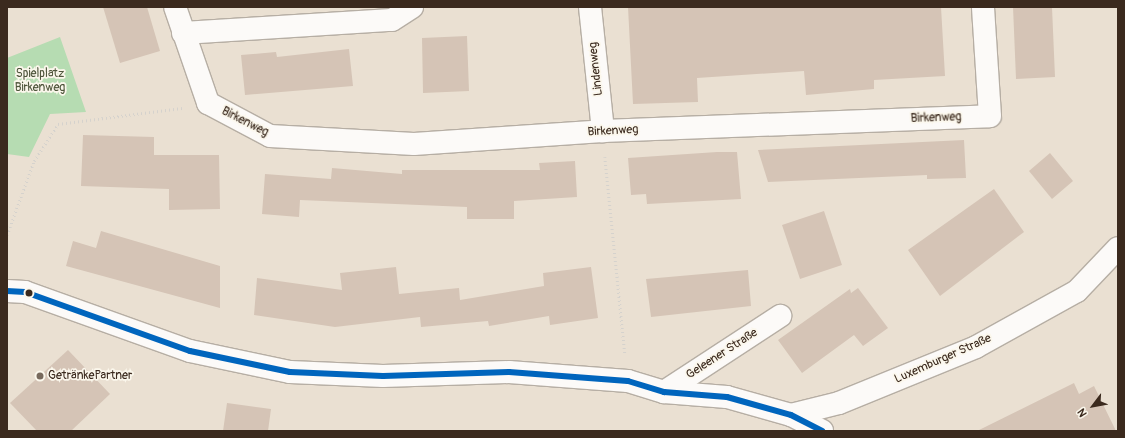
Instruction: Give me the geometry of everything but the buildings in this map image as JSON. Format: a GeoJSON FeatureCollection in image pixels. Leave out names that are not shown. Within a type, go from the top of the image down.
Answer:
{"type":"FeatureCollection","features":[{"type":"Feature","properties":{"kind":"street","name":"Birkenweg"},"geometry":{"type":"LineString","coordinates":[[175,7],[183,34],[208,103],[270,136],[414,144],[603,130],[990,116],[983,7]]}},
{"type":"Feature","properties":{"kind":"street"},"geometry":{"type":"LineString","coordinates":[[183,34],[392,20],[412,7]]}},
{"type":"Feature","properties":{"kind":"street","name":"Lindenweg"},"geometry":{"type":"LineString","coordinates":[[590,7],[603,130]]}},
{"type":"Feature","properties":{"kind":"street","name":"Luxemburger Straße"},"geometry":{"type":"LineString","coordinates":[[791,415],[839,403],[976,347],[1076,290],[1118,248]]}},
{"type":"Feature","properties":{"kind":"street","name":"Geleener Straße"},"geometry":{"type":"LineString","coordinates":[[7,291],[25,292],[190,351],[290,372],[383,376],[509,372],[628,381],[664,392],[727,397],[791,415],[822,431]]}},
{"type":"Feature","properties":{"kind":"street","name":"Geleener Straße"},"geometry":{"type":"LineString","coordinates":[[664,392],[780,316]]}},
{"type":"Feature","properties":{"kind":"path"},"geometry":{"type":"LineString","coordinates":[[7,235],[34,161],[58,124],[208,103]]}},
{"type":"Feature","properties":{"kind":"path"},"geometry":{"type":"LineString","coordinates":[[603,130],[628,381]]}},
{"type":"Feature","properties":{"kind":"green space","name":"Spielplatz Birkenweg"},"geometry":{"type":"Polygon","coordinates":[[[60,37],[86,112],[50,114],[29,157],[7,154],[7,58],[60,37]]]}},
{"type":"Feature","properties":{"kind":"transit line"},"geometry":{"type":"LineString","coordinates":[[7,291],[25,292],[190,351],[290,372],[383,376],[509,372],[628,381],[664,392],[727,397],[791,415],[822,431]]}},
{"type":"Feature","properties":{"kind":"place","name":"GetränkePartner"},"geometry":{"type":"Point","coordinates":[40,376]}}]}
